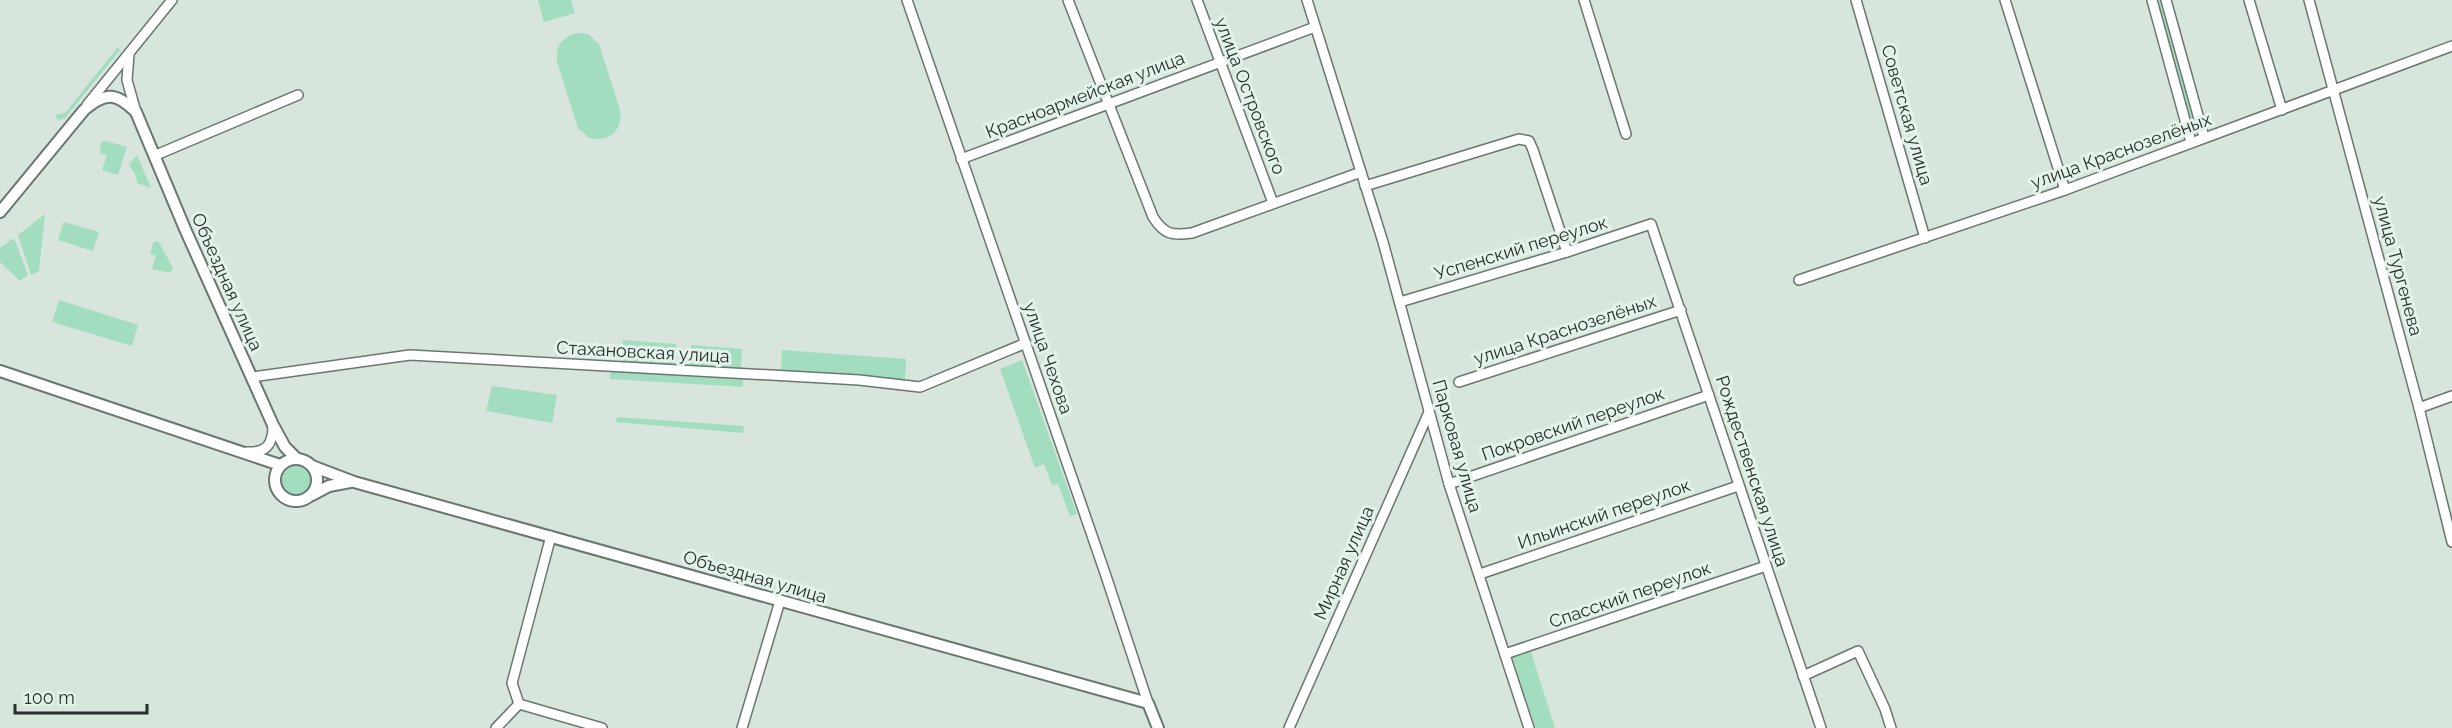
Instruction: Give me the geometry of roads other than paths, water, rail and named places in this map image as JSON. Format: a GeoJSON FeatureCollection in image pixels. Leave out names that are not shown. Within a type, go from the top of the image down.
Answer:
{"type":"FeatureCollection","features":[{"type":"Feature","properties":{"kind":"main road"},"geometry":{"type":"LineString","coordinates":[[0,212],[84,110],[98,100],[120,97],[136,112]]}},
{"type":"Feature","properties":{"kind":"main road","name":"Объездная улица"},"geometry":{"type":"LineString","coordinates":[[136,112],[156,155],[185,229],[273,425],[285,447],[297,459]]}},
{"type":"Feature","properties":{"kind":"main road"},"geometry":{"type":"LineString","coordinates":[[0,371],[280,465],[297,459],[312,466],[315,472],[316,486],[309,497]]}},
{"type":"Feature","properties":{"kind":"main road"},"geometry":{"type":"LineString","coordinates":[[280,465],[274,478],[274,485],[280,496],[291,502],[303,501],[328,486],[354,482]]}},
{"type":"Feature","properties":{"kind":"main road","name":"Объездная улица"},"geometry":{"type":"LineString","coordinates":[[312,466],[354,482],[1148,703]]}},
{"type":"Feature","properties":{"kind":"main road","name":"улица Чехова"},"geometry":{"type":"LineString","coordinates":[[1148,703],[1158,728]]}},
{"type":"Feature","properties":{"kind":"street"},"geometry":{"type":"LineString","coordinates":[[84,110],[172,0]]}},
{"type":"Feature","properties":{"kind":"street","name":"улица Чехова"},"geometry":{"type":"LineString","coordinates":[[907,0],[1148,703]]}},
{"type":"Feature","properties":{"kind":"street"},"geometry":{"type":"LineString","coordinates":[[1068,0],[1153,217],[1160,228],[1174,236],[1192,233],[1361,172]]}},
{"type":"Feature","properties":{"kind":"street","name":"улица Островского"},"geometry":{"type":"LineString","coordinates":[[1197,0],[1273,203]]}},
{"type":"Feature","properties":{"kind":"street","name":"Парковая улица"},"geometry":{"type":"LineString","coordinates":[[1306,0],[1400,302],[1449,484],[1529,728]]}},
{"type":"Feature","properties":{"kind":"street"},"geometry":{"type":"LineString","coordinates":[[1584,0],[1626,134]]}},
{"type":"Feature","properties":{"kind":"street","name":"Советская улица"},"geometry":{"type":"LineString","coordinates":[[1856,0],[1925,238]]}},
{"type":"Feature","properties":{"kind":"street"},"geometry":{"type":"LineString","coordinates":[[2005,0],[2065,190]]}},
{"type":"Feature","properties":{"kind":"street"},"geometry":{"type":"LineString","coordinates":[[2152,0],[2191,142]]}},
{"type":"Feature","properties":{"kind":"street"},"geometry":{"type":"LineString","coordinates":[[2166,0],[2204,137]]}},
{"type":"Feature","properties":{"kind":"street"},"geometry":{"type":"LineString","coordinates":[[2250,0],[2282,110]]}},
{"type":"Feature","properties":{"kind":"street","name":"улица Тургенева"},"geometry":{"type":"LineString","coordinates":[[2309,0],[2419,408],[2452,542]]}},
{"type":"Feature","properties":{"kind":"street","name":"Красноармейская улица"},"geometry":{"type":"LineString","coordinates":[[961,159],[1315,27]]}},
{"type":"Feature","properties":{"kind":"street","name":"улица Краснозелёных"},"geometry":{"type":"LineString","coordinates":[[1798,280],[2065,190],[2452,46]]}},
{"type":"Feature","properties":{"kind":"street","name":"Объездная улица"},"geometry":{"type":"LineString","coordinates":[[129,54],[127,80],[136,112]]}},
{"type":"Feature","properties":{"kind":"street"},"geometry":{"type":"LineString","coordinates":[[156,155],[298,94]]}},
{"type":"Feature","properties":{"kind":"street"},"geometry":{"type":"LineString","coordinates":[[1365,186],[1519,138],[1529,141],[1567,252]]}},
{"type":"Feature","properties":{"kind":"street","name":"Успенский переулок"},"geometry":{"type":"LineString","coordinates":[[1400,302],[1567,252],[1651,224]]}},
{"type":"Feature","properties":{"kind":"street","name":"Рождественская улица"},"geometry":{"type":"LineString","coordinates":[[1651,224],[1821,728]]}},
{"type":"Feature","properties":{"kind":"street","name":"улица Краснозелёных"},"geometry":{"type":"LineString","coordinates":[[1459,382],[1681,309]]}},
{"type":"Feature","properties":{"kind":"street","name":"Стахановская улица"},"geometry":{"type":"LineString","coordinates":[[252,377],[410,355],[859,380],[920,387],[1026,344]]}},
{"type":"Feature","properties":{"kind":"street","name":"Покровский переулок"},"geometry":{"type":"LineString","coordinates":[[1449,484],[1709,395]]}},
{"type":"Feature","properties":{"kind":"street"},"geometry":{"type":"LineString","coordinates":[[2419,408],[2452,396]]}},
{"type":"Feature","properties":{"kind":"street","name":"Мирная улица"},"geometry":{"type":"LineString","coordinates":[[1289,728],[1429,412]]}},
{"type":"Feature","properties":{"kind":"street"},"geometry":{"type":"LineString","coordinates":[[242,452],[263,451],[269,447],[273,437],[273,425]]}},
{"type":"Feature","properties":{"kind":"street","name":"Ильинский переулок"},"geometry":{"type":"LineString","coordinates":[[1480,574],[1738,486]]}},
{"type":"Feature","properties":{"kind":"street"},"geometry":{"type":"LineString","coordinates":[[519,704],[512,683],[552,537]]}},
{"type":"Feature","properties":{"kind":"street","name":"Спасский переулок"},"geometry":{"type":"LineString","coordinates":[[1505,654],[1766,566]]}},
{"type":"Feature","properties":{"kind":"street"},"geometry":{"type":"LineString","coordinates":[[742,728],[780,601]]}},
{"type":"Feature","properties":{"kind":"street"},"geometry":{"type":"LineString","coordinates":[[1803,676],[1858,651],[1885,709],[1891,728]]}},
{"type":"Feature","properties":{"kind":"street"},"geometry":{"type":"LineString","coordinates":[[496,728],[519,704]]}},
{"type":"Feature","properties":{"kind":"street"},"geometry":{"type":"LineString","coordinates":[[519,704],[602,728]]}}]}
